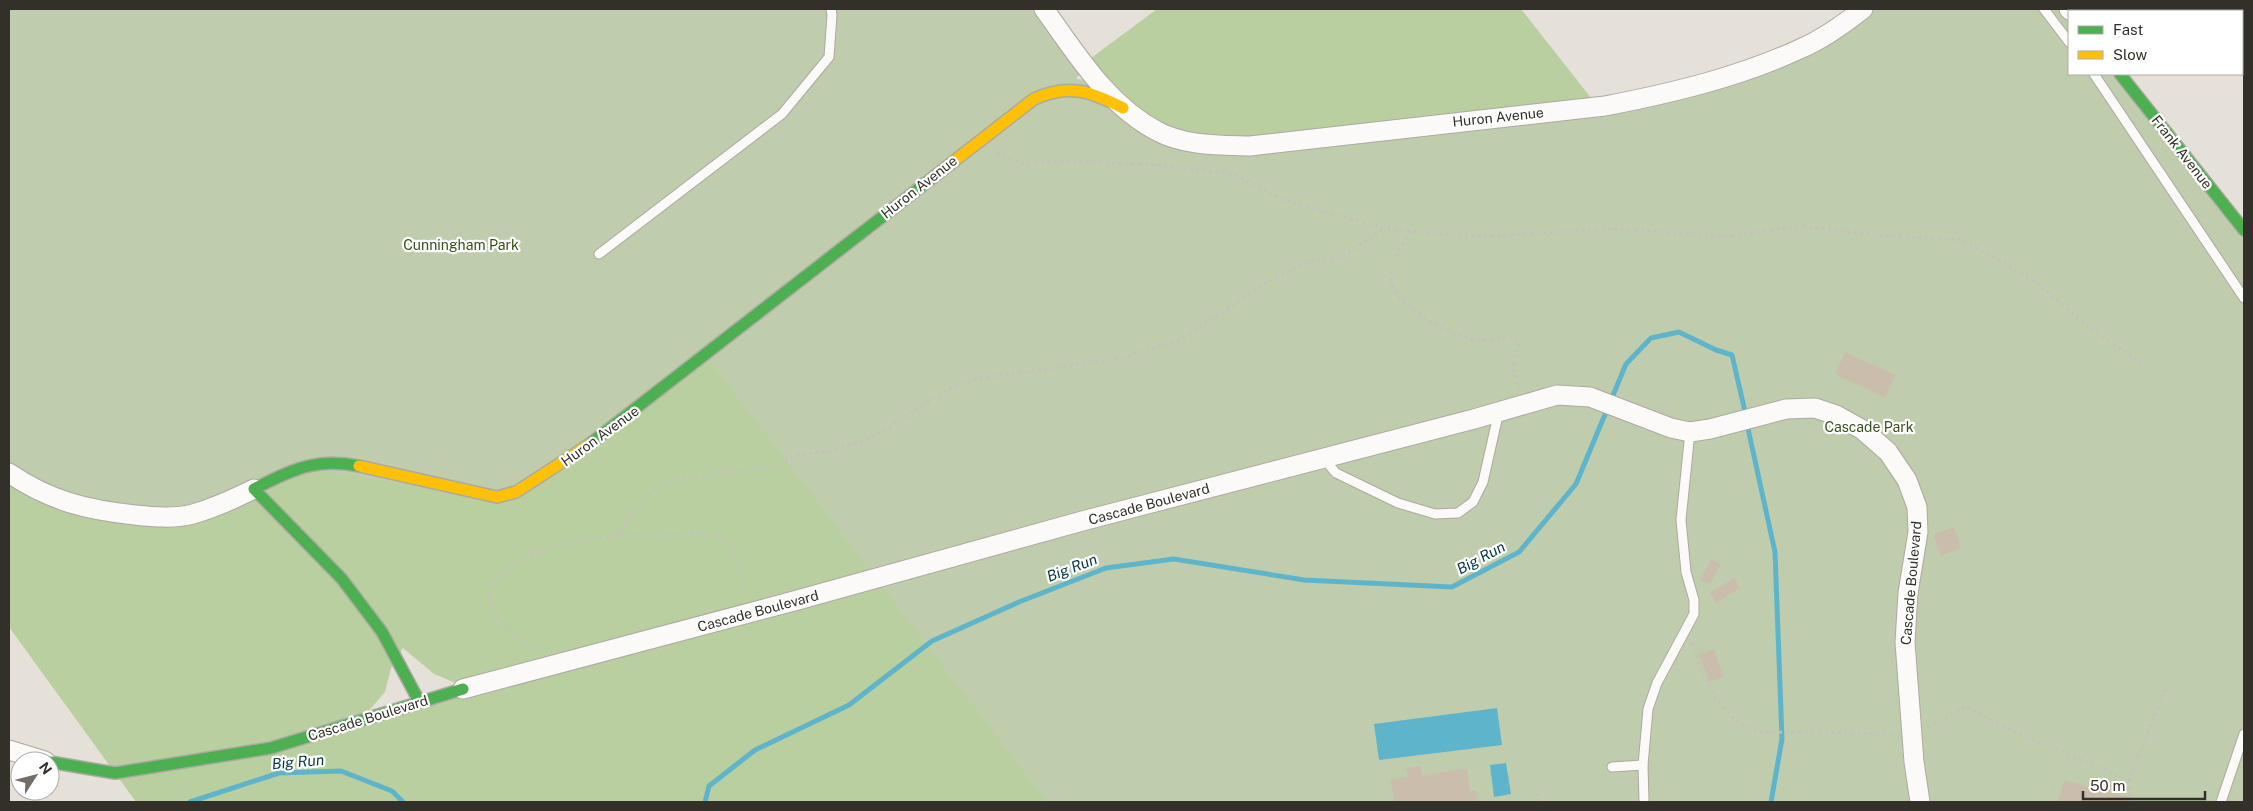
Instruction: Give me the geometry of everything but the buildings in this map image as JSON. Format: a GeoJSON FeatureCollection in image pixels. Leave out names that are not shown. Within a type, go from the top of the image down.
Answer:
{"type":"FeatureCollection","features":[{"type":"Feature","properties":{"kind":"street","name":"Huron Avenue"},"geometry":{"type":"LineString","coordinates":[[1044,9],[1081,60],[1122,108]]}},
{"type":"Feature","properties":{"kind":"street","name":"Huron Avenue"},"geometry":{"type":"LineString","coordinates":[[254,489],[296,468],[322,462],[347,463],[386,470],[496,497],[516,492],[582,450],[682,374],[1034,98],[1056,90],[1073,89],[1091,92],[1122,108],[1158,132],[1186,141],[1250,146],[1604,106],[1651,97],[1741,73],[1804,48],[1863,9]]}},
{"type":"Feature","properties":{"kind":"street"},"geometry":{"type":"LineString","coordinates":[[1056,90],[1067,86],[1076,79],[1081,72],[1081,60]]}},
{"type":"Feature","properties":{"kind":"street","name":"Frank Avenue"},"geometry":{"type":"LineString","coordinates":[[2121,75],[2244,230]]}},
{"type":"Feature","properties":{"kind":"street","name":"Cascade Boulevard"},"geometry":{"type":"LineString","coordinates":[[60,764],[115,773],[272,748],[419,701],[744,615],[1086,520],[1557,395],[1590,397],[1671,428],[1690,432],[1710,429],[1786,409],[1815,408],[1836,415],[1863,430],[1888,452],[1907,480],[1917,507],[1918,532],[1908,593],[1905,642],[1912,735],[1920,802]]}},
{"type":"Feature","properties":{"kind":"street"},"geometry":{"type":"LineString","coordinates":[[9,473],[50,496],[96,511],[154,517],[191,514],[223,504],[254,489],[300,535],[353,594],[382,632],[419,701]]}},
{"type":"Feature","properties":{"kind":"lane"},"geometry":{"type":"LineString","coordinates":[[599,254],[782,114],[829,56],[831,9]]}},
{"type":"Feature","properties":{"kind":"lane"},"geometry":{"type":"LineString","coordinates":[[2044,9],[2068,41]]}},
{"type":"Feature","properties":{"kind":"lane"},"geometry":{"type":"LineString","coordinates":[[2095,75],[2244,298]]}},
{"type":"Feature","properties":{"kind":"lane"},"geometry":{"type":"LineString","coordinates":[[1323,458],[1336,472],[1398,503],[1435,514],[1458,513],[1473,502],[1483,482],[1499,411]]}},
{"type":"Feature","properties":{"kind":"lane"},"geometry":{"type":"LineString","coordinates":[[1644,802],[1643,765],[1648,709],[1657,683],[1694,614],[1694,600],[1686,572],[1681,520],[1690,432]]}},
{"type":"Feature","properties":{"kind":"lane"},"geometry":{"type":"LineString","coordinates":[[2221,802],[2244,734]]}},
{"type":"Feature","properties":{"kind":"lane"},"geometry":{"type":"LineString","coordinates":[[1612,767],[1643,765]]}},
{"type":"Feature","properties":{"kind":"path"},"geometry":{"type":"LineString","coordinates":[[980,139],[990,150],[1006,159],[1021,163],[1071,161],[1156,166],[1238,176],[1283,200],[1385,227],[1410,231],[1490,236],[1616,229],[1725,236],[1803,226],[1875,235],[1961,240],[1991,255],[2038,284],[2094,331],[2144,365]]}},
{"type":"Feature","properties":{"kind":"path"},"geometry":{"type":"LineString","coordinates":[[616,534],[634,508],[650,493],[675,479],[774,467],[798,455],[829,451],[864,441],[892,426],[944,392],[978,379],[1121,358],[1180,340],[1272,279],[1308,262],[1344,256],[1385,227]]}},
{"type":"Feature","properties":{"kind":"path"},"geometry":{"type":"LineString","coordinates":[[1410,231],[1395,260],[1390,278],[1400,300],[1437,326],[1469,339],[1496,340],[1513,336],[1520,344],[1514,355],[1513,371],[1525,403]]}},
{"type":"Feature","properties":{"kind":"path"},"geometry":{"type":"LineString","coordinates":[[542,654],[505,628],[495,616],[490,605],[490,586],[505,570],[529,555],[583,539],[616,534],[701,534],[726,540],[738,559],[744,615]]}},
{"type":"Feature","properties":{"kind":"path"},"geometry":{"type":"LineString","coordinates":[[1687,628],[1708,686],[1730,716],[1744,726],[1758,732],[1912,735],[1966,706],[2006,728],[2129,780]]}},
{"type":"Feature","properties":{"kind":"path"},"geometry":{"type":"LineString","coordinates":[[2132,802],[2129,780],[2165,690]]}},
{"type":"Feature","properties":{"kind":"path"},"geometry":{"type":"LineString","coordinates":[[1538,793],[1540,802]]}},
{"type":"Feature","properties":{"kind":"green space","name":"Cascade Park"},"geometry":{"type":"Polygon","coordinates":[[[9,9],[1044,9],[1081,72],[1076,79],[1539,113],[1741,73],[1863,9],[2069,9],[2068,75],[2121,75],[2244,230],[2244,802],[1046,802],[516,492],[191,514],[97,511],[9,473],[9,9]]]}},
{"type":"Feature","properties":{"kind":"green space"},"geometry":{"type":"Polygon","coordinates":[[[1157,9],[1521,9],[1599,108],[1250,146],[1157,132],[1087,61],[1157,9]]]}},
{"type":"Feature","properties":{"kind":"green space"},"geometry":{"type":"Polygon","coordinates":[[[706,356],[1047,802],[136,802],[9,627],[9,473],[51,497],[191,514],[296,468],[497,497],[706,356]],[[403,648],[391,668],[385,692],[362,719],[468,688],[434,674],[403,648]]]}},
{"type":"Feature","properties":{"kind":"water"},"geometry":{"type":"Polygon","coordinates":[[[1497,708],[1502,745],[1379,760],[1374,724],[1497,708]]]}},
{"type":"Feature","properties":{"kind":"water"},"geometry":{"type":"Polygon","coordinates":[[[1506,763],[1511,794],[1494,797],[1490,765],[1506,763]]]}},
{"type":"Feature","properties":{"kind":"waterway","name":"Big Run"},"geometry":{"type":"LineString","coordinates":[[705,802],[709,786],[755,750],[849,705],[932,641],[1019,602],[1106,568],[1174,559],[1304,580],[1452,587],[1519,552],[1576,484],[1626,364],[1651,338],[1679,332],[1716,350],[1732,355],[1746,416]]}},
{"type":"Feature","properties":{"kind":"waterway","name":"Big Run"},"geometry":{"type":"LineString","coordinates":[[1747,424],[1775,552],[1782,739],[1771,802]]}},
{"type":"Feature","properties":{"kind":"waterway","name":"Big Run"},"geometry":{"type":"LineString","coordinates":[[190,802],[279,773],[341,771],[392,791],[403,802]]}},
{"type":"Feature","properties":{"kind":"traffic: fast"},"geometry":{"type":"LineString","coordinates":[[2121,75],[2244,230]]}},
{"type":"Feature","properties":{"kind":"traffic: fast"},"geometry":{"type":"LineString","coordinates":[[587,446],[949,165]]}},
{"type":"Feature","properties":{"kind":"traffic: fast"},"geometry":{"type":"LineString","coordinates":[[359,466],[330,463],[317,464],[292,471],[254,489],[342,579],[382,632],[419,701]]}},
{"type":"Feature","properties":{"kind":"traffic: fast"},"geometry":{"type":"LineString","coordinates":[[60,764],[115,773],[271,748],[463,689]]}},
{"type":"Feature","properties":{"kind":"traffic: slow"},"geometry":{"type":"LineString","coordinates":[[949,165],[1034,99],[1047,94],[1069,90],[1090,93],[1123,108]]}},
{"type":"Feature","properties":{"kind":"traffic: slow"},"geometry":{"type":"LineString","coordinates":[[359,466],[497,497],[516,492],[587,446]]}},
{"type":"Feature","properties":{"kind":"park label","name":"Cunningham Park"},"geometry":{"type":"Point","coordinates":[461,245]}}]}
